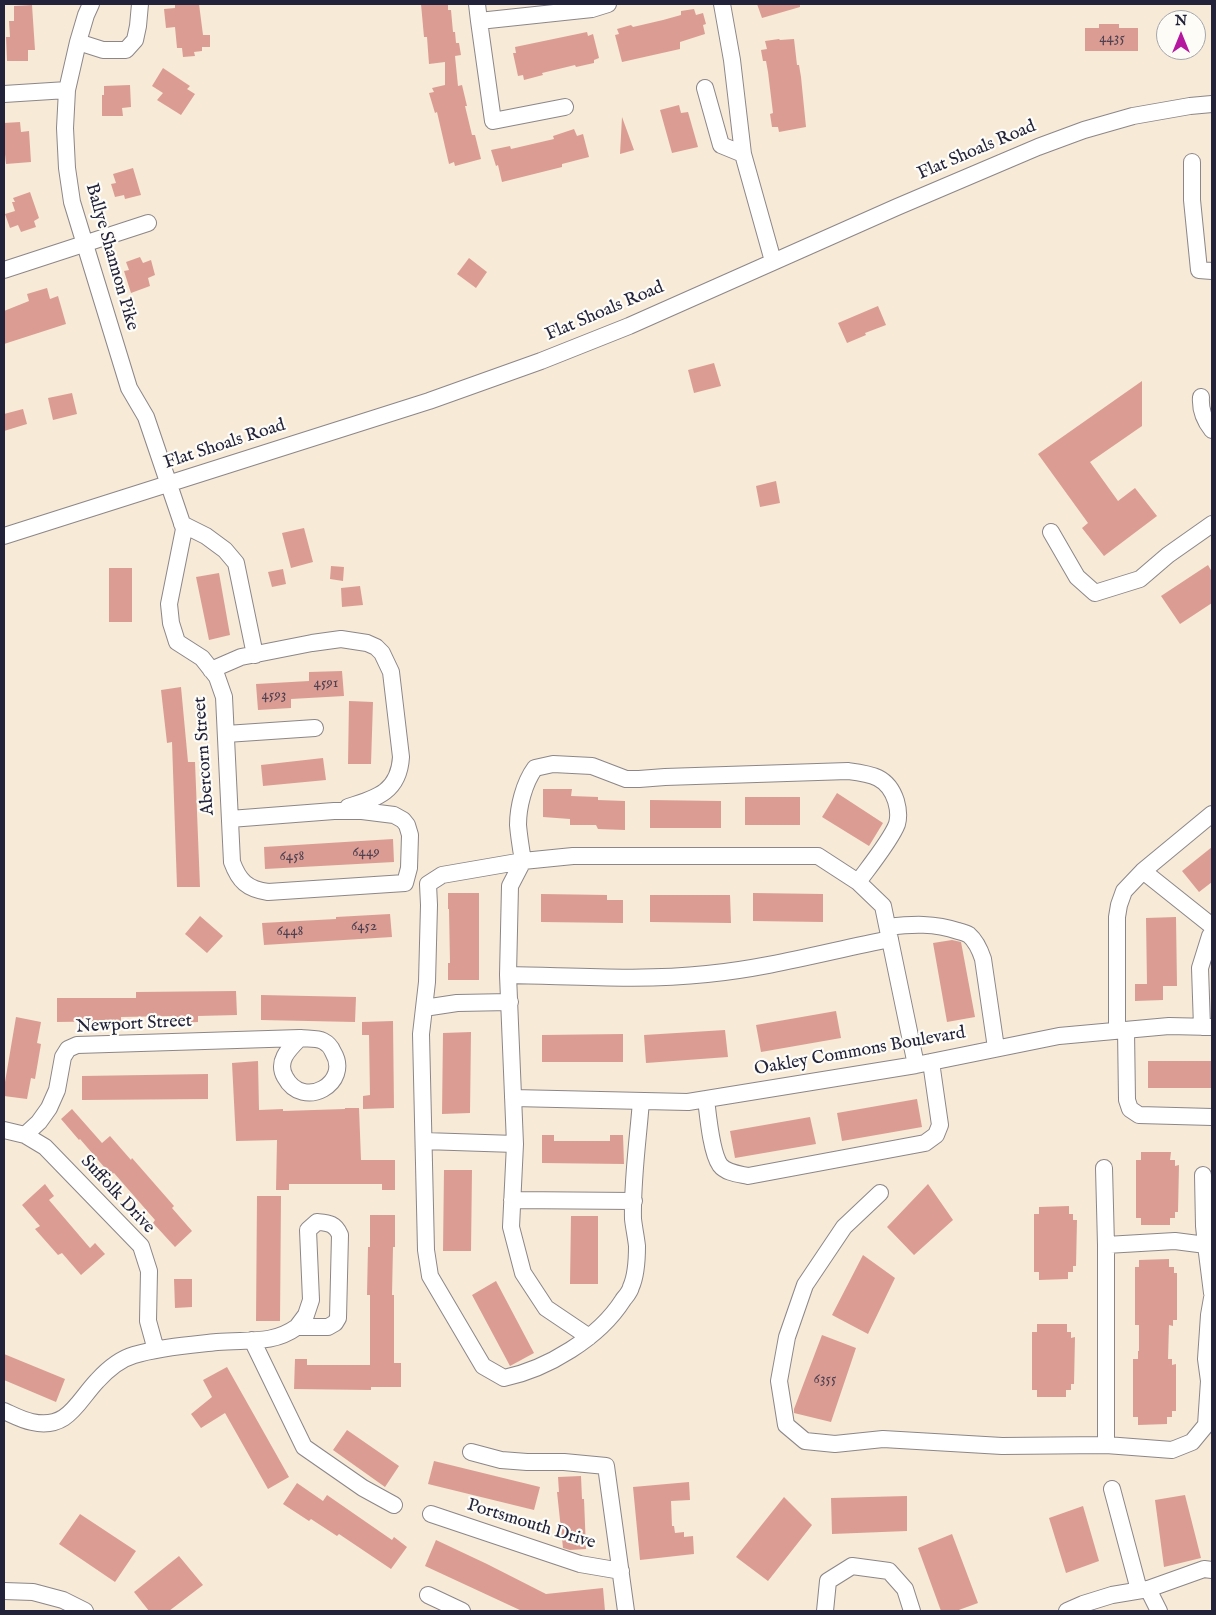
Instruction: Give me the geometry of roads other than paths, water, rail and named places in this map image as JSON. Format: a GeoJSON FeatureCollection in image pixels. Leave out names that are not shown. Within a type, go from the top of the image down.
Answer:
{"type":"FeatureCollection","features":[{"type":"Feature","properties":{"kind":"street","name":"Ballye Shannon Pike"},"geometry":{"type":"LineString","coordinates":[[91,4],[78,42],[68,90],[65,128],[67,168],[72,202],[129,388],[146,418],[170,483]]}},
{"type":"Feature","properties":{"kind":"street"},"geometry":{"type":"LineString","coordinates":[[78,42],[104,50],[126,50],[135,40],[140,4]]}},
{"type":"Feature","properties":{"kind":"street"},"geometry":{"type":"LineString","coordinates":[[477,4],[493,121],[565,107]]}},
{"type":"Feature","properties":{"kind":"street"},"geometry":{"type":"LineString","coordinates":[[479,21],[560,8],[592,8],[608,4]]}},
{"type":"Feature","properties":{"kind":"street"},"geometry":{"type":"LineString","coordinates":[[722,4],[732,60],[743,154],[773,261]]}},
{"type":"Feature","properties":{"kind":"street"},"geometry":{"type":"LineString","coordinates":[[704,88],[720,145],[743,154]]}},
{"type":"Feature","properties":{"kind":"street"},"geometry":{"type":"LineString","coordinates":[[4,94],[68,90]]}},
{"type":"Feature","properties":{"kind":"street","name":"Flat Shoals Road"},"geometry":{"type":"LineString","coordinates":[[4,536],[429,401],[541,361],[629,326],[950,184],[1084,130],[1133,116],[1212,104]]}},
{"type":"Feature","properties":{"kind":"street"},"geometry":{"type":"LineString","coordinates":[[1192,162],[1192,200],[1199,270],[1212,271]]}},
{"type":"Feature","properties":{"kind":"street"},"geometry":{"type":"LineString","coordinates":[[4,270],[148,223]]}},
{"type":"Feature","properties":{"kind":"street"},"geometry":{"type":"LineString","coordinates":[[1201,397],[1200,406],[1206,422],[1212,430]]}},
{"type":"Feature","properties":{"kind":"street","name":"Abercorn Street"},"geometry":{"type":"LineString","coordinates":[[170,483],[184,529],[169,604],[170,623],[177,642],[202,658],[217,677],[224,697],[232,862],[237,874],[246,884],[256,890],[268,892],[405,883],[409,868],[410,835],[403,820],[394,815],[334,811]]}},
{"type":"Feature","properties":{"kind":"street"},"geometry":{"type":"LineString","coordinates":[[182,524],[206,536],[225,550],[236,564],[255,655]]}},
{"type":"Feature","properties":{"kind":"street"},"geometry":{"type":"LineString","coordinates":[[1051,532],[1077,577],[1095,593],[1140,579],[1168,555],[1212,524]]}},
{"type":"Feature","properties":{"kind":"street"},"geometry":{"type":"LineString","coordinates":[[211,670],[241,657],[341,639],[367,643],[376,647],[391,672],[401,757],[400,769],[396,780],[388,789],[379,796],[334,811],[230,819]]}},
{"type":"Feature","properties":{"kind":"street"},"geometry":{"type":"LineString","coordinates":[[226,734],[315,728]]}},
{"type":"Feature","properties":{"kind":"street"},"geometry":{"type":"LineString","coordinates":[[589,1337],[546,1308],[523,1273],[511,1227],[515,1144],[508,975],[510,886],[523,861],[518,824],[521,803],[528,778],[535,768],[553,764],[592,766],[626,778],[639,780],[665,777],[848,771],[867,773],[882,779],[893,791],[898,808],[898,823],[892,835],[858,882]]}},
{"type":"Feature","properties":{"kind":"street"},"geometry":{"type":"LineString","coordinates":[[1212,814],[1143,871],[1124,891],[1119,905],[1121,1030],[1127,1100],[1130,1109],[1139,1115],[1212,1117]]}},
{"type":"Feature","properties":{"kind":"street"},"geometry":{"type":"LineString","coordinates":[[641,1101],[633,1221],[637,1246],[635,1271],[631,1288],[611,1316],[589,1337],[556,1358],[517,1375],[504,1378],[483,1366],[430,1276],[426,1250],[421,1034],[427,982],[428,884],[442,875],[523,861],[573,856],[818,856],[858,882],[883,906],[940,1124],[936,1135],[925,1144],[748,1176],[731,1172],[720,1166],[714,1154],[706,1099]]}},
{"type":"Feature","properties":{"kind":"street"},"geometry":{"type":"LineString","coordinates":[[1143,871],[1212,933],[1200,968],[1207,1027]]}},
{"type":"Feature","properties":{"kind":"street"},"geometry":{"type":"LineString","coordinates":[[508,975],[656,977],[707,974],[797,959],[917,924],[932,925],[968,935],[978,946],[984,959],[996,1048]]}},
{"type":"Feature","properties":{"kind":"street"},"geometry":{"type":"LineString","coordinates":[[424,1008],[457,1003],[510,1002]]}},
{"type":"Feature","properties":{"kind":"street","name":"Oakley Commons Boulevard"},"geometry":{"type":"LineString","coordinates":[[513,1098],[688,1102],[924,1063],[1058,1036],[1169,1026],[1207,1027]]}},
{"type":"Feature","properties":{"kind":"street","name":"Newport Street"},"geometry":{"type":"LineString","coordinates":[[26,1135],[39,1122],[48,1108],[56,1090],[63,1057],[68,1049],[77,1045],[300,1038]]}},
{"type":"Feature","properties":{"kind":"street","name":"Suffolk Drive"},"geometry":{"type":"LineString","coordinates":[[4,1130],[26,1135],[45,1147],[141,1246],[149,1270],[148,1321],[156,1350]]}},
{"type":"Feature","properties":{"kind":"street"},"geometry":{"type":"LineString","coordinates":[[424,1141],[515,1144]]}},
{"type":"Feature","properties":{"kind":"street"},"geometry":{"type":"LineString","coordinates":[[1104,1168],[1106,1445]]}},
{"type":"Feature","properties":{"kind":"street"},"geometry":{"type":"LineString","coordinates":[[1203,1175],[1204,1226],[1212,1293]]}},
{"type":"Feature","properties":{"kind":"street"},"geometry":{"type":"LineString","coordinates":[[880,1193],[844,1227],[805,1284],[787,1337],[779,1381],[786,1425],[805,1441],[835,1444],[883,1439],[1002,1446],[1106,1445],[1172,1450],[1192,1442],[1206,1425],[1209,1381],[1206,1359],[1212,1298]]}},
{"type":"Feature","properties":{"kind":"street"},"geometry":{"type":"LineString","coordinates":[[512,1200],[634,1201]]}},
{"type":"Feature","properties":{"kind":"street"},"geometry":{"type":"LineString","coordinates":[[4,1411],[32,1422],[52,1423],[63,1420],[72,1413],[97,1381],[113,1366],[133,1356],[156,1350],[217,1342],[274,1339],[287,1334],[297,1327],[306,1315],[311,1300],[308,1230],[316,1222],[331,1223],[338,1228],[340,1235],[338,1318],[335,1323],[328,1327],[297,1327]]}},
{"type":"Feature","properties":{"kind":"street"},"geometry":{"type":"LineString","coordinates":[[1106,1245],[1175,1241],[1206,1245]]}},
{"type":"Feature","properties":{"kind":"street"},"geometry":{"type":"LineString","coordinates":[[252,1340],[304,1448],[363,1488],[394,1505]]}},
{"type":"Feature","properties":{"kind":"street"},"geometry":{"type":"LineString","coordinates":[[471,1452],[501,1460],[564,1462],[606,1466],[626,1611]]}},
{"type":"Feature","properties":{"kind":"street"},"geometry":{"type":"LineString","coordinates":[[1112,1489],[1144,1589],[1159,1611]]}},
{"type":"Feature","properties":{"kind":"street","name":"Portsmouth Drive"},"geometry":{"type":"LineString","coordinates":[[430,1514],[580,1564],[621,1571]]}},
{"type":"Feature","properties":{"kind":"street"},"geometry":{"type":"LineString","coordinates":[[825,1611],[828,1581],[852,1566],[889,1571],[905,1589],[912,1611]]}},
{"type":"Feature","properties":{"kind":"street"},"geometry":{"type":"LineString","coordinates":[[1067,1611],[1112,1595],[1144,1589],[1204,1569],[1212,1570]]}},
{"type":"Feature","properties":{"kind":"street"},"geometry":{"type":"LineString","coordinates":[[4,1591],[33,1592],[63,1600],[85,1611]]}},
{"type":"Feature","properties":{"kind":"street"},"geometry":{"type":"LineString","coordinates":[[428,1595],[462,1611]]}}]}
